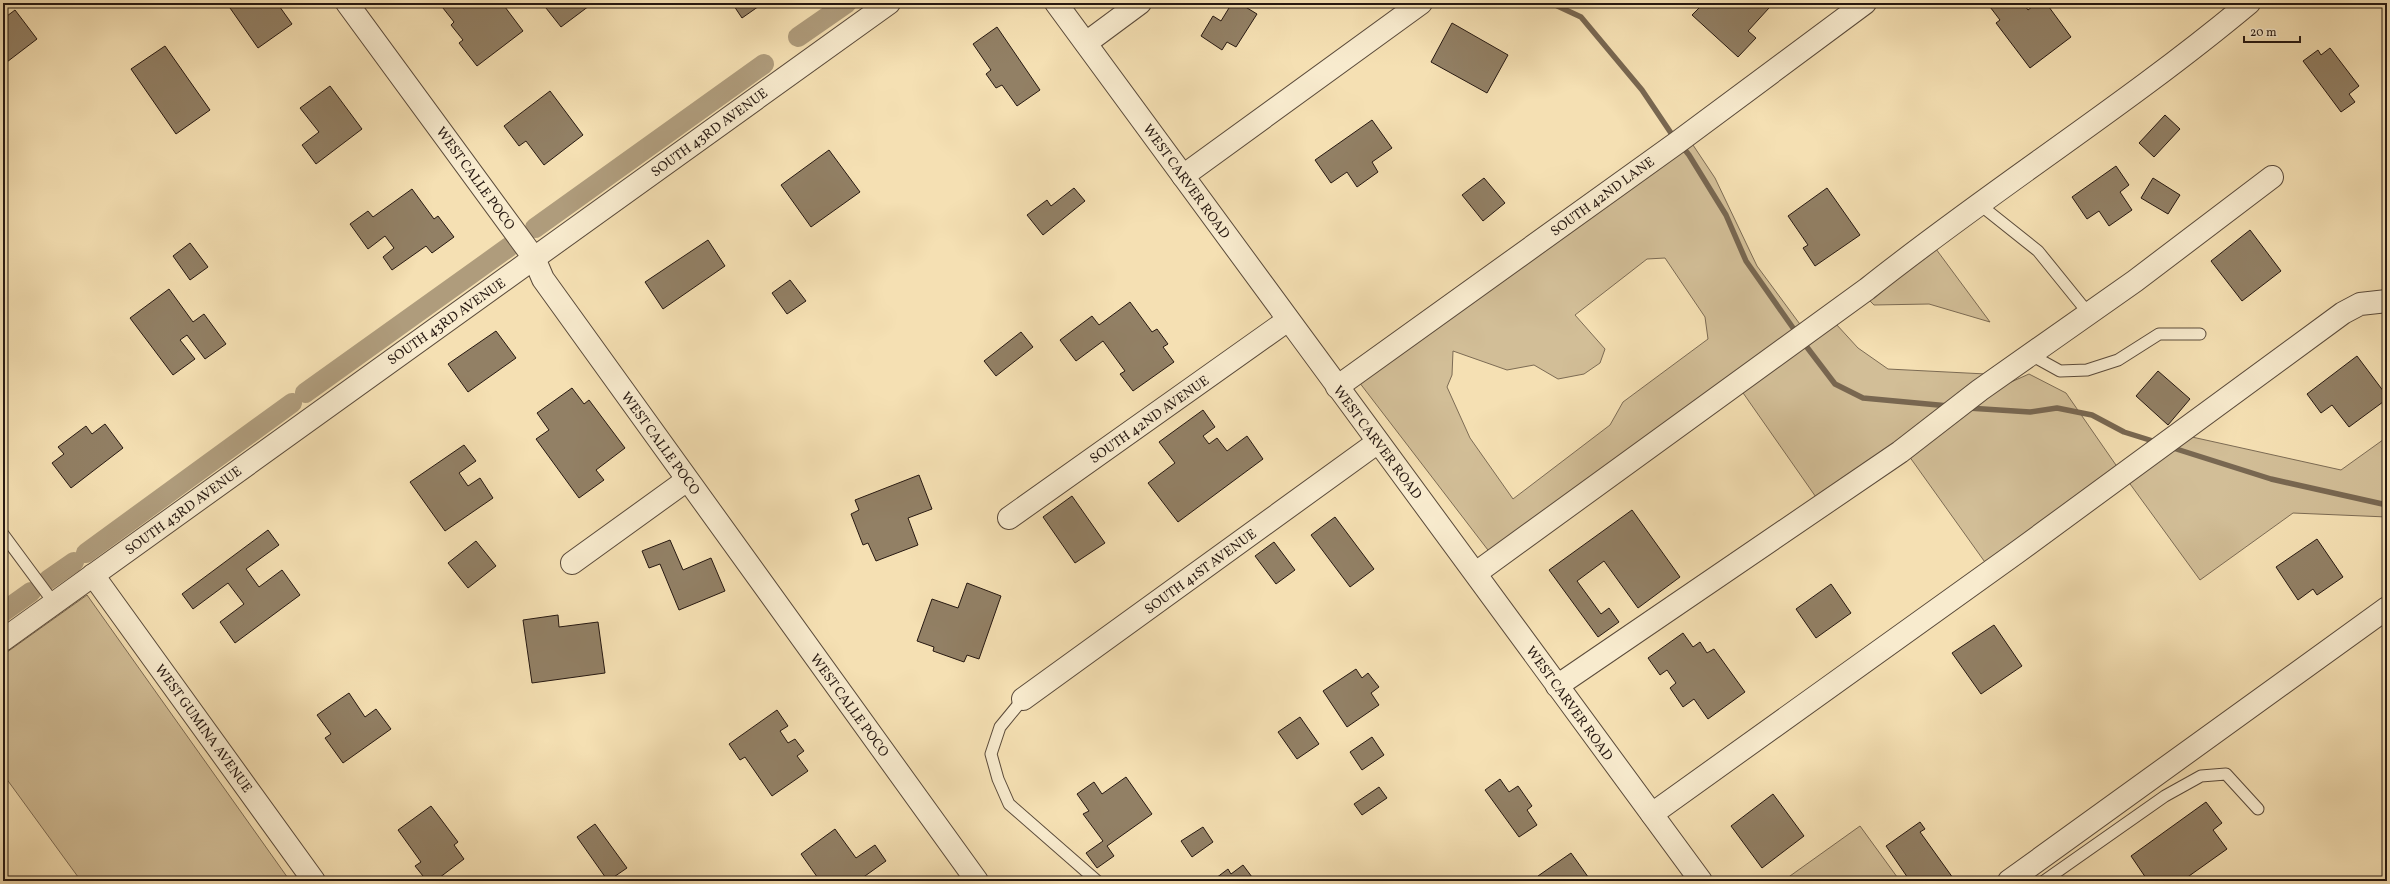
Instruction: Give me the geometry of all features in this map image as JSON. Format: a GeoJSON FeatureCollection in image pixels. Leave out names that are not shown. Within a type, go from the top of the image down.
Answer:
{"type":"FeatureCollection","features":[{"type":"Feature","properties":{"kind":"street","name":"WEST CALLE POCO"},"geometry":{"type":"LineString","coordinates":[[347,3],[534,258],[543,279],[977,881]]}},
{"type":"Feature","properties":{"kind":"street","name":"SOUTH 43RD AVENUE"},"geometry":{"type":"LineString","coordinates":[[3,640],[49,596],[93,575],[889,3]]}},
{"type":"Feature","properties":{"kind":"street","name":"WEST CARVER ROAD"},"geometry":{"type":"LineString","coordinates":[[1056,3],[1701,881]]}},
{"type":"Feature","properties":{"kind":"street"},"geometry":{"type":"LineString","coordinates":[[1086,42],[1140,3]]}},
{"type":"Feature","properties":{"kind":"street"},"geometry":{"type":"LineString","coordinates":[[1183,176],[1421,3]]}},
{"type":"Feature","properties":{"kind":"street","name":"SOUTH 42ND LANE"},"geometry":{"type":"LineString","coordinates":[[1337,387],[1678,142],[1865,3]]}},
{"type":"Feature","properties":{"kind":"street"},"geometry":{"type":"LineString","coordinates":[[1476,573],[1867,289],[1927,241],[2128,98],[2199,44],[2249,3]]}},
{"type":"Feature","properties":{"kind":"street"},"geometry":{"type":"LineString","coordinates":[[1557,686],[1900,452],[1980,390],[2089,314],[2272,177]]}},
{"type":"Feature","properties":{"kind":"street"},"geometry":{"type":"LineString","coordinates":[[1652,814],[2009,558],[2343,313],[2360,304],[2387,301]]}},
{"type":"Feature","properties":{"kind":"street","name":"SOUTH 42ND AVENUE"},"geometry":{"type":"LineString","coordinates":[[1009,518],[1288,320]]}},
{"type":"Feature","properties":{"kind":"street","name":"SOUTH 41ST AVENUE"},"geometry":{"type":"LineString","coordinates":[[1023,699],[1378,442]]}},
{"type":"Feature","properties":{"kind":"street"},"geometry":{"type":"LineString","coordinates":[[572,563],[687,480]]}},
{"type":"Feature","properties":{"kind":"street","name":"WEST GUMINA AVENUE"},"geometry":{"type":"LineString","coordinates":[[93,575],[314,881]]}},
{"type":"Feature","properties":{"kind":"street"},"geometry":{"type":"LineString","coordinates":[[2009,881],[2387,608]]}},
{"type":"Feature","properties":{"kind":"lane"},"geometry":{"type":"LineString","coordinates":[[1979,204],[2038,251],[2089,314]]}},
{"type":"Feature","properties":{"kind":"lane"},"geometry":{"type":"LineString","coordinates":[[2030,355],[2060,371],[2087,370],[2118,360],[2159,334],[2200,334]]}},
{"type":"Feature","properties":{"kind":"lane"},"geometry":{"type":"LineString","coordinates":[[3,534],[35,575],[49,596]]}},
{"type":"Feature","properties":{"kind":"lane"},"geometry":{"type":"LineString","coordinates":[[1023,699],[1000,727],[991,754],[998,779],[1010,804],[1097,881]]}},
{"type":"Feature","properties":{"kind":"lane"},"geometry":{"type":"LineString","coordinates":[[2044,881],[2165,796],[2201,776],[2226,774],[2258,809]]}},
{"type":"Feature","properties":{"kind":"shaded area"},"geometry":{"type":"Polygon","coordinates":[[[1691,142],[1715,178],[1757,266],[1802,327],[1491,554],[1359,382],[1691,142]],[[1665,258],[1647,259],[1575,315],[1605,349],[1600,363],[1584,374],[1558,379],[1534,365],[1507,370],[1453,351],[1452,375],[1447,387],[1470,438],[1513,499],[1610,425],[1623,402],[1708,339],[1705,317],[1665,258]]]}},
{"type":"Feature","properties":{"kind":"shaded area"},"geometry":{"type":"Polygon","coordinates":[[[1933,245],[1990,322],[1929,304],[1874,305],[1866,297],[1933,245]]]}},
{"type":"Feature","properties":{"kind":"shaded area"},"geometry":{"type":"Polygon","coordinates":[[[1836,324],[1858,348],[1888,369],[1986,374],[1818,500],[1741,390],[1836,324]]]}},
{"type":"Feature","properties":{"kind":"shaded area"},"geometry":{"type":"Polygon","coordinates":[[[2029,374],[2066,393],[2118,468],[1987,565],[1909,456],[1982,395],[2029,374]]]}},
{"type":"Feature","properties":{"kind":"shaded area"},"geometry":{"type":"Polygon","coordinates":[[[2183,435],[2341,470],[2387,437],[2387,517],[2293,513],[2200,580],[2125,477],[2183,435]]]}},
{"type":"Feature","properties":{"kind":"shaded area"},"geometry":{"type":"Polygon","coordinates":[[[87,595],[290,881],[81,881],[3,774],[3,655],[87,595]]]}},
{"type":"Feature","properties":{"kind":"shaded area"},"geometry":{"type":"Polygon","coordinates":[[[1860,826],[1900,881],[1783,881],[1860,826]]]}},
{"type":"Feature","properties":{"kind":"building"},"geometry":{"type":"Polygon","coordinates":[[[237,3],[277,3],[292,24],[258,48],[230,8],[237,3]]]}},
{"type":"Feature","properties":{"kind":"building"},"geometry":{"type":"Polygon","coordinates":[[[439,3],[502,3],[523,31],[477,66],[459,43],[463,40],[451,25],[454,22],[439,3]]]}},
{"type":"Feature","properties":{"kind":"building"},"geometry":{"type":"Polygon","coordinates":[[[542,3],[593,3],[561,27],[542,3]]]}},
{"type":"Feature","properties":{"kind":"building"},"geometry":{"type":"Polygon","coordinates":[[[732,3],[761,3],[762,4],[742,18],[732,3]]]}},
{"type":"Feature","properties":{"kind":"building"},"geometry":{"type":"Polygon","coordinates":[[[1232,3],[1239,3],[1257,14],[1236,47],[1227,42],[1222,50],[1201,36],[1213,16],[1221,21],[1232,3]]]}},
{"type":"Feature","properties":{"kind":"building"},"geometry":{"type":"Polygon","coordinates":[[[1704,3],[1763,3],[1769,8],[1748,31],[1756,38],[1738,57],[1692,15],[1704,3]]]}},
{"type":"Feature","properties":{"kind":"building"},"geometry":{"type":"Polygon","coordinates":[[[1987,3],[2023,3],[2028,10],[2037,3],[2046,3],[2071,37],[2030,68],[1996,23],[2000,20],[1987,3]]]}},
{"type":"Feature","properties":{"kind":"building"},"geometry":{"type":"Polygon","coordinates":[[[15,10],[37,39],[3,65],[3,19],[15,10]]]}},
{"type":"Feature","properties":{"kind":"building"},"geometry":{"type":"Polygon","coordinates":[[[1452,23],[1508,55],[1487,93],[1431,62],[1452,23]]]}},
{"type":"Feature","properties":{"kind":"building"},"geometry":{"type":"Polygon","coordinates":[[[997,27],[1040,90],[1017,106],[1002,85],[996,88],[986,74],[991,70],[973,44],[997,27]]]}},
{"type":"Feature","properties":{"kind":"building"},"geometry":{"type":"Polygon","coordinates":[[[165,46],[210,110],[176,134],[131,69],[165,46]]]}},
{"type":"Feature","properties":{"kind":"building"},"geometry":{"type":"Polygon","coordinates":[[[2330,48],[2359,86],[2349,94],[2355,102],[2341,112],[2303,61],[2318,50],[2321,55],[2330,48]]]}},
{"type":"Feature","properties":{"kind":"building"},"geometry":{"type":"Polygon","coordinates":[[[330,86],[362,129],[316,164],[302,145],[319,132],[300,108],[330,86]]]}},
{"type":"Feature","properties":{"kind":"building"},"geometry":{"type":"Polygon","coordinates":[[[550,91],[583,135],[544,165],[526,141],[519,146],[504,126],[550,91]]]}},
{"type":"Feature","properties":{"kind":"building"},"geometry":{"type":"Polygon","coordinates":[[[2165,115],[2180,129],[2154,157],[2139,143],[2165,115]]]}},
{"type":"Feature","properties":{"kind":"building"},"geometry":{"type":"Polygon","coordinates":[[[1372,120],[1392,148],[1372,162],[1378,172],[1357,187],[1347,172],[1331,183],[1315,160],[1372,120]]]}},
{"type":"Feature","properties":{"kind":"building"},"geometry":{"type":"Polygon","coordinates":[[[829,150],[860,192],[811,227],[781,185],[829,150]]]}},
{"type":"Feature","properties":{"kind":"building"},"geometry":{"type":"Polygon","coordinates":[[[2116,166],[2129,185],[2120,192],[2132,210],[2109,226],[2099,211],[2087,219],[2072,197],[2116,166]]]}},
{"type":"Feature","properties":{"kind":"building"},"geometry":{"type":"Polygon","coordinates":[[[1484,178],[1505,203],[1483,221],[1462,195],[1484,178]]]}},
{"type":"Feature","properties":{"kind":"building"},"geometry":{"type":"Polygon","coordinates":[[[2153,178],[2180,195],[2168,214],[2141,198],[2153,178]]]}},
{"type":"Feature","properties":{"kind":"building"},"geometry":{"type":"Polygon","coordinates":[[[1074,188],[1085,201],[1043,235],[1027,215],[1047,200],[1051,206],[1074,188]]]}},
{"type":"Feature","properties":{"kind":"building"},"geometry":{"type":"Polygon","coordinates":[[[1827,188],[1860,235],[1815,266],[1803,248],[1808,245],[1788,216],[1827,188]]]}},
{"type":"Feature","properties":{"kind":"building"},"geometry":{"type":"Polygon","coordinates":[[[412,189],[434,219],[438,216],[454,237],[432,253],[426,246],[392,270],[383,257],[394,248],[385,236],[368,249],[350,224],[368,211],[373,217],[412,189]]]}},
{"type":"Feature","properties":{"kind":"building"},"geometry":{"type":"Polygon","coordinates":[[[2250,230],[2281,271],[2242,301],[2211,261],[2250,230]]]}},
{"type":"Feature","properties":{"kind":"building"},"geometry":{"type":"Polygon","coordinates":[[[708,240],[725,266],[663,309],[645,282],[708,240]]]}},
{"type":"Feature","properties":{"kind":"building"},"geometry":{"type":"Polygon","coordinates":[[[190,243],[208,267],[190,280],[173,256],[190,243]]]}},
{"type":"Feature","properties":{"kind":"building"},"geometry":{"type":"Polygon","coordinates":[[[790,280],[806,301],[787,314],[772,293],[790,280]]]}},
{"type":"Feature","properties":{"kind":"building"},"geometry":{"type":"Polygon","coordinates":[[[169,289],[193,322],[204,314],[226,344],[205,359],[187,335],[180,340],[195,359],[173,375],[130,318],[169,289]]]}},
{"type":"Feature","properties":{"kind":"building"},"geometry":{"type":"Polygon","coordinates":[[[1130,302],[1152,332],[1157,329],[1168,344],[1163,347],[1174,362],[1133,391],[1120,374],[1125,371],[1103,341],[1076,361],[1060,340],[1092,316],[1099,325],[1130,302]]]}},
{"type":"Feature","properties":{"kind":"building"},"geometry":{"type":"Polygon","coordinates":[[[496,331],[516,358],[468,392],[448,364],[496,331]]]}},
{"type":"Feature","properties":{"kind":"building"},"geometry":{"type":"Polygon","coordinates":[[[1021,332],[1033,347],[996,376],[984,361],[1021,332]]]}},
{"type":"Feature","properties":{"kind":"building"},"geometry":{"type":"Polygon","coordinates":[[[2357,356],[2387,396],[2387,399],[2349,427],[2332,405],[2321,413],[2307,394],[2357,356]]]}},
{"type":"Feature","properties":{"kind":"building"},"geometry":{"type":"Polygon","coordinates":[[[2158,371],[2190,399],[2168,425],[2136,396],[2158,371]]]}},
{"type":"Feature","properties":{"kind":"building"},"geometry":{"type":"Polygon","coordinates":[[[572,388],[584,404],[589,400],[625,448],[596,470],[604,480],[579,498],[536,439],[549,430],[537,413],[572,388]]]}},
{"type":"Feature","properties":{"kind":"building"},"geometry":{"type":"Polygon","coordinates":[[[1203,410],[1215,427],[1203,436],[1209,444],[1217,438],[1227,451],[1247,436],[1263,459],[1178,522],[1148,483],[1175,463],[1159,442],[1203,410]]]}},
{"type":"Feature","properties":{"kind":"building"},"geometry":{"type":"Polygon","coordinates":[[[105,424],[123,448],[71,488],[52,463],[64,454],[58,447],[86,426],[92,434],[105,424]]]}},
{"type":"Feature","properties":{"kind":"building"},"geometry":{"type":"Polygon","coordinates":[[[464,445],[476,461],[459,473],[468,486],[480,478],[493,498],[445,531],[410,482],[464,445]]]}},
{"type":"Feature","properties":{"kind":"building"},"geometry":{"type":"Polygon","coordinates":[[[919,475],[932,509],[908,518],[918,545],[876,561],[868,543],[863,545],[851,514],[859,510],[855,500],[919,475]]]}},
{"type":"Feature","properties":{"kind":"building"},"geometry":{"type":"Polygon","coordinates":[[[1072,496],[1105,543],[1075,563],[1043,517],[1072,496]]]}},
{"type":"Feature","properties":{"kind":"building"},"geometry":{"type":"Polygon","coordinates":[[[1632,510],[1680,577],[1638,608],[1604,561],[1577,581],[1601,614],[1609,608],[1619,622],[1598,637],[1549,570],[1632,510]]]}},
{"type":"Feature","properties":{"kind":"building"},"geometry":{"type":"Polygon","coordinates":[[[1335,517],[1374,569],[1350,587],[1311,535],[1335,517]]]}},
{"type":"Feature","properties":{"kind":"building"},"geometry":{"type":"Polygon","coordinates":[[[268,530],[279,545],[246,569],[259,587],[282,570],[300,595],[235,643],[220,622],[244,604],[228,583],[193,609],[182,594],[268,530]]]}},
{"type":"Feature","properties":{"kind":"building"},"geometry":{"type":"Polygon","coordinates":[[[2317,539],[2343,577],[2317,595],[2313,589],[2298,600],[2276,567],[2317,539]]]}},
{"type":"Feature","properties":{"kind":"building"},"geometry":{"type":"Polygon","coordinates":[[[670,540],[683,570],[711,558],[725,591],[679,610],[660,564],[649,568],[642,551],[670,540]]]}},
{"type":"Feature","properties":{"kind":"building"},"geometry":{"type":"Polygon","coordinates":[[[476,541],[496,566],[468,588],[448,563],[476,541]]]}},
{"type":"Feature","properties":{"kind":"building"},"geometry":{"type":"Polygon","coordinates":[[[1274,542],[1295,570],[1276,584],[1255,556],[1274,542]]]}},
{"type":"Feature","properties":{"kind":"building"},"geometry":{"type":"Polygon","coordinates":[[[967,583],[1001,596],[979,659],[967,655],[964,662],[933,651],[934,647],[917,641],[932,599],[958,608],[967,583]]]}},
{"type":"Feature","properties":{"kind":"building"},"geometry":{"type":"Polygon","coordinates":[[[1831,584],[1851,613],[1816,638],[1796,609],[1831,584]]]}},
{"type":"Feature","properties":{"kind":"building"},"geometry":{"type":"Polygon","coordinates":[[[558,615],[559,627],[598,622],[605,673],[532,683],[523,620],[558,615]]]}},
{"type":"Feature","properties":{"kind":"building"},"geometry":{"type":"Polygon","coordinates":[[[1994,625],[2022,666],[1981,694],[1952,653],[1994,625]]]}},
{"type":"Feature","properties":{"kind":"building"},"geometry":{"type":"Polygon","coordinates":[[[1683,633],[1693,647],[1700,642],[1707,653],[1714,649],[1745,692],[1708,719],[1694,699],[1683,707],[1670,688],[1676,683],[1667,670],[1660,675],[1648,658],[1683,633]]]}},
{"type":"Feature","properties":{"kind":"building"},"geometry":{"type":"Polygon","coordinates":[[[1356,669],[1362,678],[1368,673],[1379,687],[1371,693],[1379,705],[1347,727],[1323,691],[1356,669]]]}},
{"type":"Feature","properties":{"kind":"building"},"geometry":{"type":"Polygon","coordinates":[[[349,693],[365,717],[376,709],[391,729],[343,763],[325,738],[331,734],[317,715],[349,693]]]}},
{"type":"Feature","properties":{"kind":"building"},"geometry":{"type":"Polygon","coordinates":[[[777,710],[788,726],[780,731],[788,743],[795,739],[804,751],[797,756],[808,771],[772,796],[745,757],[740,760],[729,744],[777,710]]]}},
{"type":"Feature","properties":{"kind":"building"},"geometry":{"type":"Polygon","coordinates":[[[1300,717],[1319,744],[1297,759],[1278,732],[1300,717]]]}},
{"type":"Feature","properties":{"kind":"building"},"geometry":{"type":"Polygon","coordinates":[[[1372,737],[1384,755],[1362,770],[1350,752],[1372,737]]]}},
{"type":"Feature","properties":{"kind":"building"},"geometry":{"type":"Polygon","coordinates":[[[1126,777],[1152,814],[1107,846],[1114,856],[1097,868],[1086,853],[1103,841],[1083,814],[1089,811],[1077,794],[1094,782],[1102,794],[1126,777]]]}},
{"type":"Feature","properties":{"kind":"building"},"geometry":{"type":"Polygon","coordinates":[[[1500,779],[1509,792],[1518,786],[1532,806],[1527,810],[1537,825],[1519,837],[1485,790],[1500,779]]]}},
{"type":"Feature","properties":{"kind":"building"},"geometry":{"type":"Polygon","coordinates":[[[1379,787],[1387,798],[1362,815],[1354,804],[1379,787]]]}},
{"type":"Feature","properties":{"kind":"building"},"geometry":{"type":"Polygon","coordinates":[[[1773,794],[1804,836],[1762,868],[1731,826],[1773,794]]]}},
{"type":"Feature","properties":{"kind":"building"},"geometry":{"type":"Polygon","coordinates":[[[2206,802],[2222,823],[2213,830],[2227,849],[2182,881],[2148,881],[2131,856],[2206,802]]]}},
{"type":"Feature","properties":{"kind":"building"},"geometry":{"type":"Polygon","coordinates":[[[431,806],[458,842],[454,845],[464,859],[435,881],[427,881],[415,866],[421,862],[398,830],[431,806]]]}},
{"type":"Feature","properties":{"kind":"building"},"geometry":{"type":"Polygon","coordinates":[[[1920,822],[1925,829],[1920,832],[1953,878],[1949,881],[1910,881],[1886,846],[1920,822]]]}},
{"type":"Feature","properties":{"kind":"building"},"geometry":{"type":"Polygon","coordinates":[[[595,824],[627,868],[608,881],[577,837],[595,824]]]}},
{"type":"Feature","properties":{"kind":"building"},"geometry":{"type":"Polygon","coordinates":[[[1203,827],[1213,842],[1192,857],[1181,841],[1203,827]]]}},
{"type":"Feature","properties":{"kind":"building"},"geometry":{"type":"Polygon","coordinates":[[[835,829],[856,858],[875,845],[886,861],[858,881],[820,881],[801,854],[835,829]]]}},
{"type":"Feature","properties":{"kind":"building"},"geometry":{"type":"Polygon","coordinates":[[[1571,853],[1591,881],[1541,881],[1538,876],[1571,853]]]}},
{"type":"Feature","properties":{"kind":"building"},"geometry":{"type":"Polygon","coordinates":[[[1243,865],[1255,881],[1212,881],[1228,869],[1231,874],[1243,865]]]}},
{"type":"Feature","properties":{"kind":"waterway"},"geometry":{"type":"LineString","coordinates":[[798,37],[847,3]]}},
{"type":"Feature","properties":{"kind":"waterway"},"geometry":{"type":"LineString","coordinates":[[1551,3],[1581,17],[1642,90],[1675,139]]}},
{"type":"Feature","properties":{"kind":"waterway"},"geometry":{"type":"LineString","coordinates":[[535,228],[764,64]]}},
{"type":"Feature","properties":{"kind":"waterway"},"geometry":{"type":"LineString","coordinates":[[1681,145],[1689,155],[1726,215],[1746,261],[1798,335]]}},
{"type":"Feature","properties":{"kind":"waterway"},"geometry":{"type":"LineString","coordinates":[[305,393],[509,247]]}},
{"type":"Feature","properties":{"kind":"waterway"},"geometry":{"type":"LineString","coordinates":[[1803,342],[1835,384],[1863,398],[1949,406]]}},
{"type":"Feature","properties":{"kind":"waterway"},"geometry":{"type":"LineString","coordinates":[[86,553],[292,403]]}},
{"type":"Feature","properties":{"kind":"waterway"},"geometry":{"type":"LineString","coordinates":[[1968,408],[2030,412],[2057,408],[2092,415],[2124,432],[2156,442]]}},
{"type":"Feature","properties":{"kind":"waterway"},"geometry":{"type":"LineString","coordinates":[[2170,447],[2271,479],[2387,505]]}},
{"type":"Feature","properties":{"kind":"waterway"},"geometry":{"type":"LineString","coordinates":[[48,580],[74,562]]}},
{"type":"Feature","properties":{"kind":"waterway"},"geometry":{"type":"LineString","coordinates":[[3,612],[31,592]]}}]}
